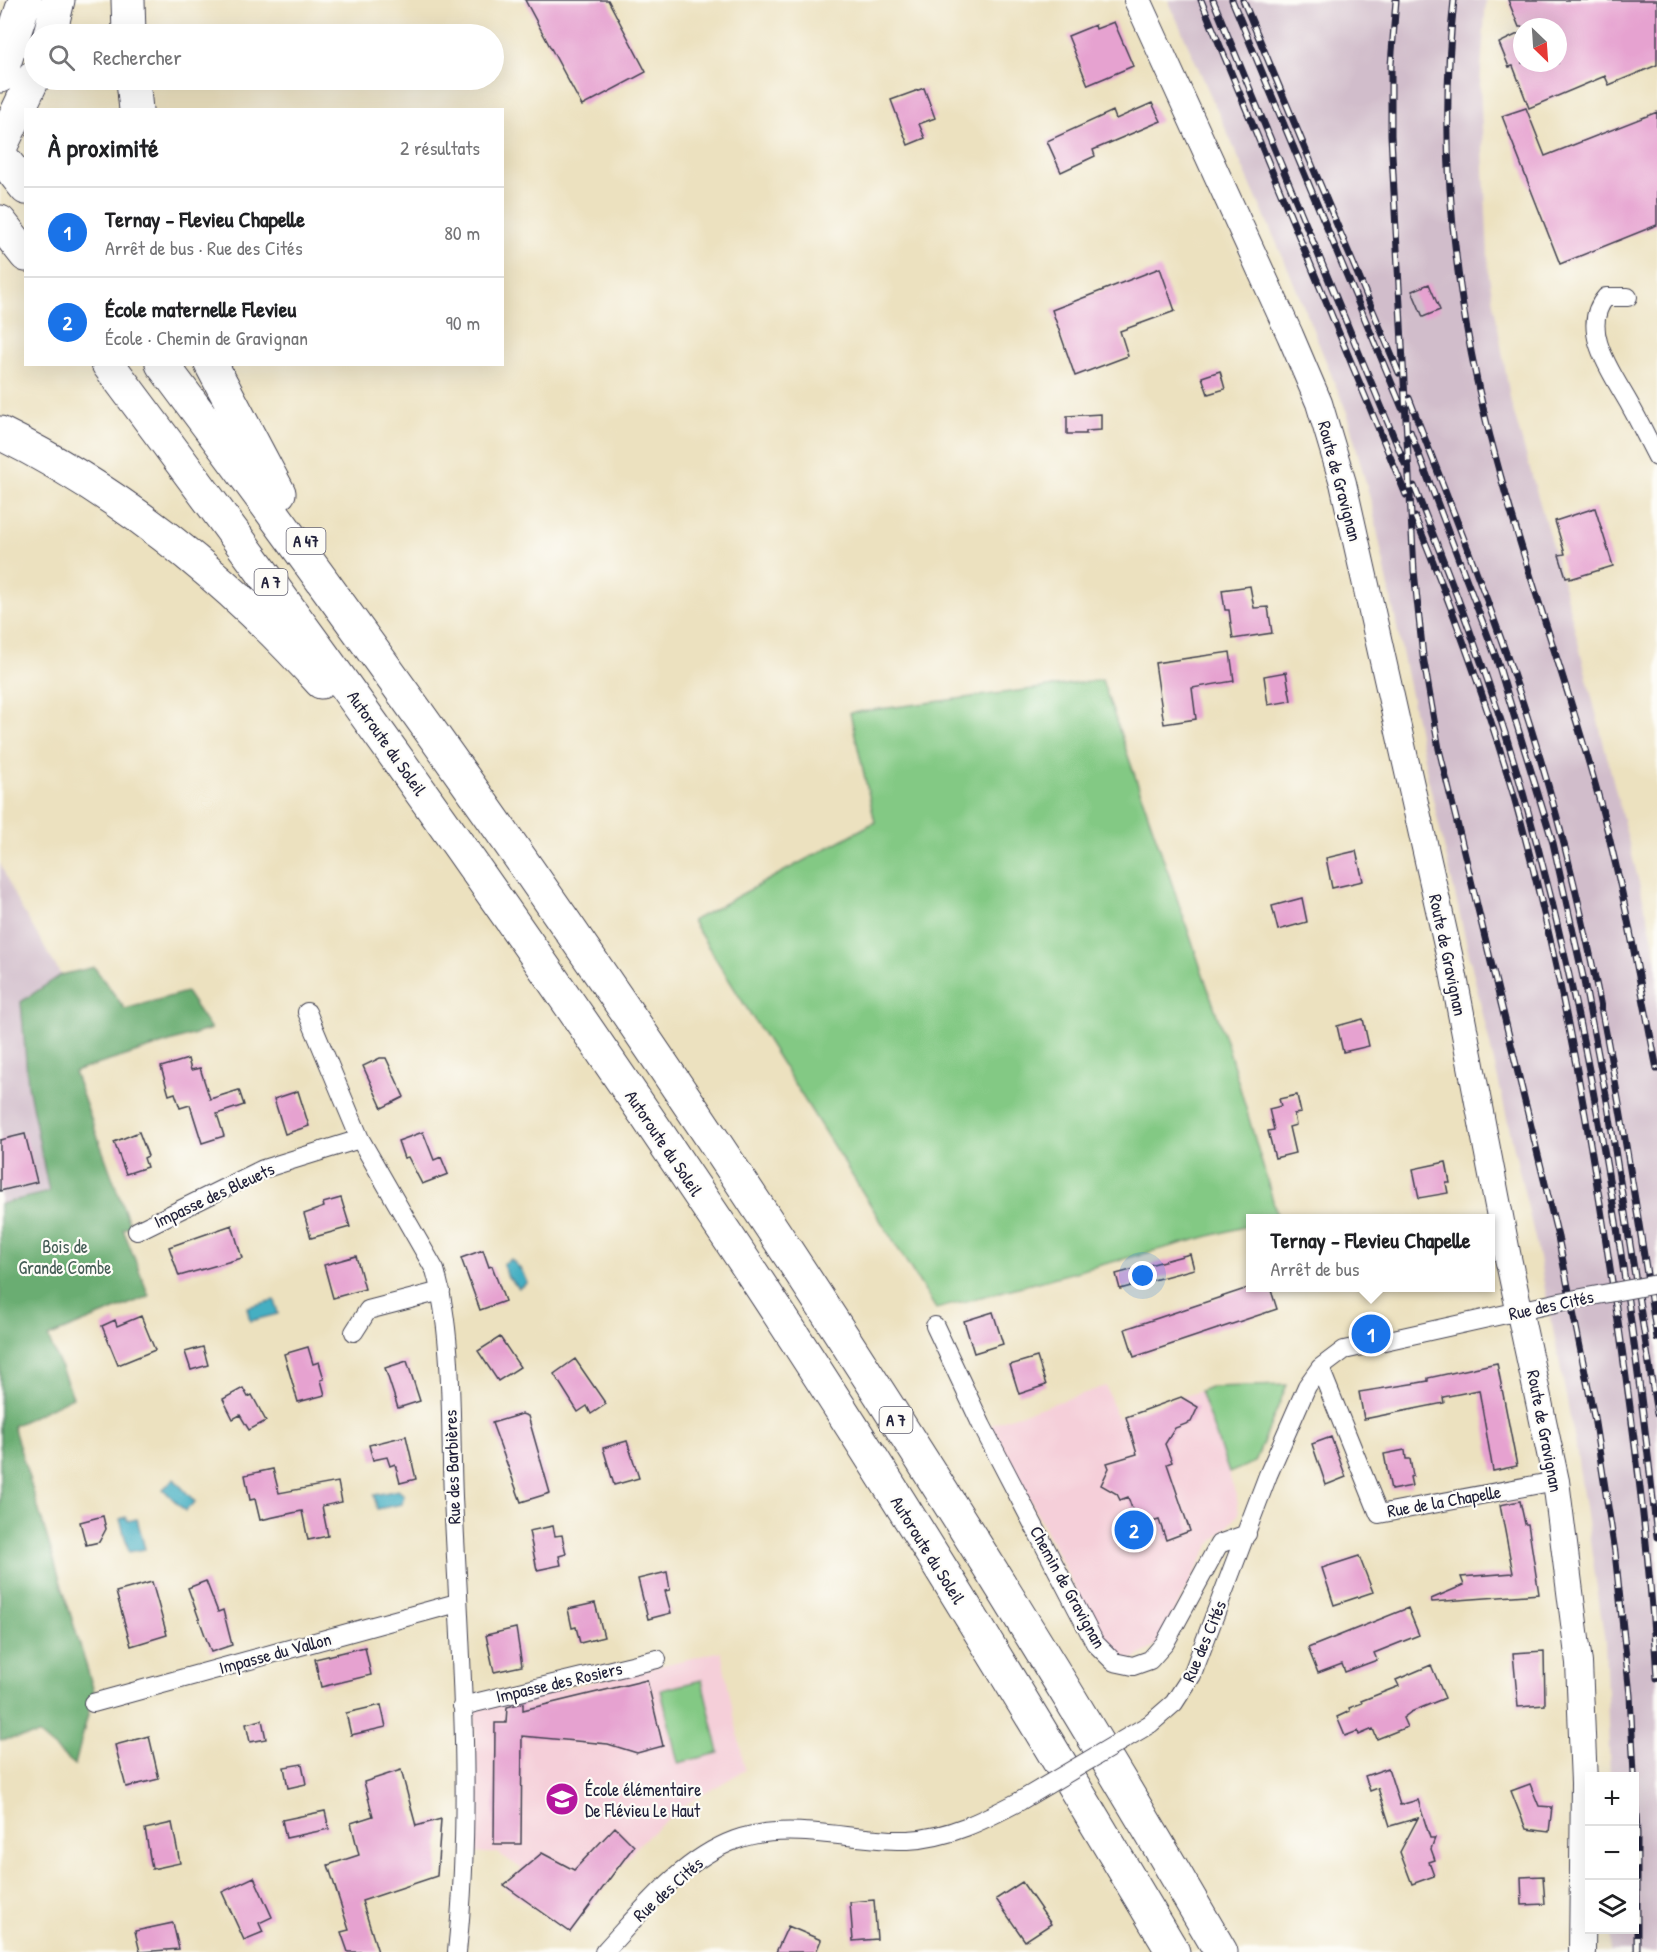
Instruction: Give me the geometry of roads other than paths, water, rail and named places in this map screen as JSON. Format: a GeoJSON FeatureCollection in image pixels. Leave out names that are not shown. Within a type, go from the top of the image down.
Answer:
{"type":"FeatureCollection","features":[{"type":"Feature","properties":{"kind":"highway"},"geometry":{"type":"LineString","coordinates":[[1,75],[25,0]]}},
{"type":"Feature","properties":{"kind":"highway"},"geometry":{"type":"LineString","coordinates":[[52,24],[58,0]]}},
{"type":"Feature","properties":{"kind":"highway"},"geometry":{"type":"LineString","coordinates":[[128,0],[129,24]]}},
{"type":"Feature","properties":{"kind":"highway"},"geometry":{"type":"LineString","coordinates":[[0,148],[29,90]]}},
{"type":"Feature","properties":{"kind":"highway"},"geometry":{"type":"LineString","coordinates":[[133,90],[136,108]]}},
{"type":"Feature","properties":{"kind":"highway"},"geometry":{"type":"LineString","coordinates":[[0,155],[24,185]]}},
{"type":"Feature","properties":{"kind":"highway"},"geometry":{"type":"LineString","coordinates":[[0,222],[24,252]]}},
{"type":"Feature","properties":{"kind":"highway","name":"Autoroute du Soleil"},"geometry":{"type":"LineString","coordinates":[[109,366],[314,641],[429,803],[721,1226],[826,1388],[1029,1712],[1173,1952]]}},
{"type":"Feature","properties":{"kind":"highway","name":"A 7"},"geometry":{"type":"LineString","coordinates":[[163,366],[340,603],[577,939],[768,1220],[1070,1696],[1221,1952]]}},
{"type":"Feature","properties":{"kind":"highway","name":"A 47"},"geometry":{"type":"LineString","coordinates":[[212,366],[340,603]]}},
{"type":"Feature","properties":{"kind":"highway"},"geometry":{"type":"LineString","coordinates":[[0,434],[90,483],[187,553],[233,591],[276,632],[429,803]]}},
{"type":"Feature","properties":{"kind":"street","name":"Route de Gravignan"},"geometry":{"type":"LineString","coordinates":[[1137,0],[1319,403],[1343,483],[1453,972],[1556,1481],[1579,1663],[1584,1783],[1582,1952]]}},
{"type":"Feature","properties":{"kind":"street"},"geometry":{"type":"LineString","coordinates":[[1628,297],[1606,297],[1598,306],[1595,326],[1605,363],[1657,457]]}},
{"type":"Feature","properties":{"kind":"street","name":"Rue des Barbières"},"geometry":{"type":"LineString","coordinates":[[307,1012],[360,1139],[435,1270],[441,1291],[448,1372],[465,1794],[457,1952]]}},
{"type":"Feature","properties":{"kind":"street","name":"Impasse des Bleuets"},"geometry":{"type":"LineString","coordinates":[[137,1231],[263,1169],[360,1139]]}},
{"type":"Feature","properties":{"kind":"street","name":"Rue des Cités"},"geometry":{"type":"LineString","coordinates":[[604,1952],[656,1896],[698,1859],[736,1840],[782,1832],[909,1840],[959,1831],[1020,1801],[1150,1724],[1174,1703],[1192,1675],[1285,1434],[1307,1386],[1320,1368],[1344,1350],[1560,1302],[1657,1284]]}},
{"type":"Feature","properties":{"kind":"street"},"geometry":{"type":"LineString","coordinates":[[354,1332],[368,1310],[441,1291]]}},
{"type":"Feature","properties":{"kind":"street","name":"Chemin de Gravignan"},"geometry":{"type":"LineString","coordinates":[[935,1326],[982,1426],[1095,1644],[1114,1662],[1133,1666],[1150,1660],[1166,1643],[1219,1544],[1247,1534]]}},
{"type":"Feature","properties":{"kind":"street","name":"Rue de la Chapelle"},"geometry":{"type":"LineString","coordinates":[[1320,1368],[1379,1514],[1556,1481]]}},
{"type":"Feature","properties":{"kind":"street","name":"Impasse du Vallon"},"geometry":{"type":"LineString","coordinates":[[93,1703],[457,1603]]}},
{"type":"Feature","properties":{"kind":"street","name":"Impasse des Rosiers"},"geometry":{"type":"LineString","coordinates":[[462,1706],[657,1659]]}},
{"type":"Feature","properties":{"kind":"water"},"geometry":{"type":"Polygon","coordinates":[[[511,1259],[522,1271],[527,1283],[519,1288],[508,1277],[503,1264],[511,1259]]]}},
{"type":"Feature","properties":{"kind":"water"},"geometry":{"type":"Polygon","coordinates":[[[275,1300],[278,1314],[250,1321],[247,1307],[275,1300]]]}},
{"type":"Feature","properties":{"kind":"water"},"geometry":{"type":"Polygon","coordinates":[[[174,1479],[195,1502],[185,1511],[163,1489],[174,1479]]]}},
{"type":"Feature","properties":{"kind":"water"},"geometry":{"type":"Polygon","coordinates":[[[398,1490],[404,1495],[402,1504],[377,1509],[374,1495],[398,1490]]]}},
{"type":"Feature","properties":{"kind":"water"},"geometry":{"type":"Polygon","coordinates":[[[126,1517],[128,1521],[137,1519],[145,1549],[129,1552],[120,1519],[126,1517]]]}},
{"type":"Feature","properties":{"kind":"railway"},"geometry":{"type":"LineString","coordinates":[[1201,0],[1406,495]]}},
{"type":"Feature","properties":{"kind":"railway"},"geometry":{"type":"LineString","coordinates":[[1213,0],[1405,464]]}},
{"type":"Feature","properties":{"kind":"railway"},"geometry":{"type":"LineString","coordinates":[[1232,0],[1402,408]]}},
{"type":"Feature","properties":{"kind":"railway"},"geometry":{"type":"LineString","coordinates":[[1243,0],[1399,373]]}},
{"type":"Feature","properties":{"kind":"railway"},"geometry":{"type":"LineString","coordinates":[[1396,0],[1391,65],[1391,135],[1414,571],[1423,656],[1439,749],[1558,1237],[1594,1417],[1615,1552],[1630,1695],[1637,1834],[1637,1952]]}},
{"type":"Feature","properties":{"kind":"railway"},"geometry":{"type":"LineString","coordinates":[[1454,0],[1449,58],[1449,175],[1461,291],[1471,349],[1508,503],[1605,819],[1657,1069]]}},
{"type":"Feature","properties":{"kind":"railway"},"geometry":{"type":"LineString","coordinates":[[1409,398],[1508,659],[1558,820],[1608,1041],[1657,1338]]}},
{"type":"Feature","properties":{"kind":"railway"},"geometry":{"type":"LineString","coordinates":[[1410,431],[1497,660],[1553,843],[1584,981],[1608,1106],[1657,1414]]}},
{"type":"Feature","properties":{"kind":"railway"},"geometry":{"type":"LineString","coordinates":[[1414,486],[1499,715],[1548,884],[1589,1069],[1606,1162],[1635,1350],[1657,1537]]}},
{"type":"Feature","properties":{"kind":"railway"},"geometry":{"type":"LineString","coordinates":[[1415,517],[1468,654],[1503,758],[1529,852],[1557,970],[1591,1148],[1625,1370],[1644,1523],[1657,1678]]}},
{"type":"Feature","properties":{"kind":"place","name":"Ternay - Flevieu Chapelle"},"geometry":{"type":"Point","coordinates":[1371,1334]}},
{"type":"Feature","properties":{"kind":"place","name":"École maternelle Flevieu"},"geometry":{"type":"Point","coordinates":[1134,1530]}},
{"type":"Feature","properties":{"kind":"place","name":"École élémentaire De Flévieu Le Haut"},"geometry":{"type":"Point","coordinates":[562,1799]}},
{"type":"Feature","properties":{"kind":"park label","name":"Bois de Grande Combe"},"geometry":{"type":"Point","coordinates":[65,1256]}}]}
